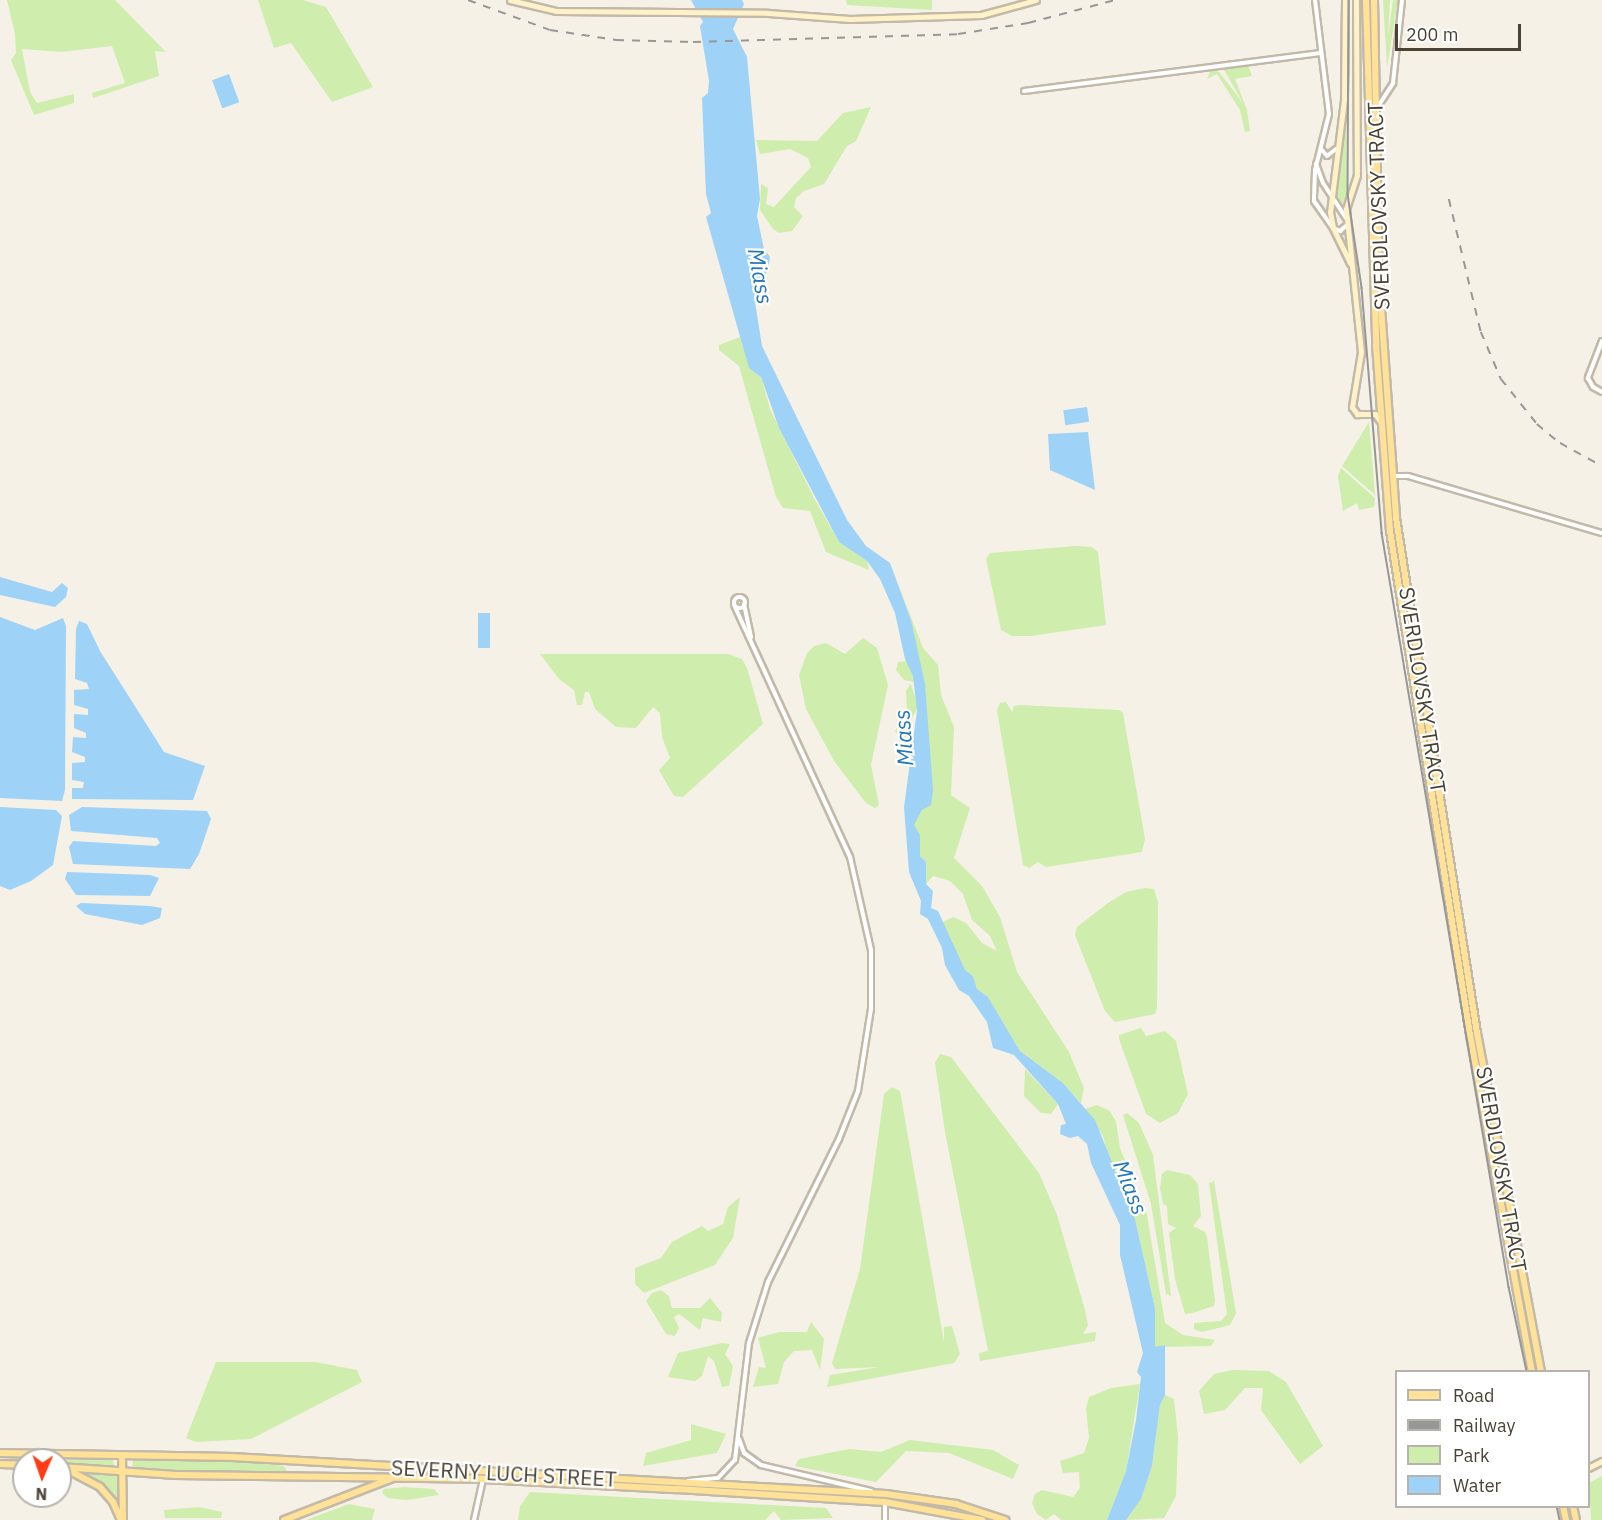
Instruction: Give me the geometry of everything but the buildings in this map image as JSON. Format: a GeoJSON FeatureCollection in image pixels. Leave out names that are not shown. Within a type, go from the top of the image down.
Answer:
{"type":"FeatureCollection","features":[{"type":"Feature","properties":{"kind":"main road"},"geometry":{"type":"LineString","coordinates":[[510,0],[541,9],[768,13],[832,19],[963,16],[1036,0]]}},
{"type":"Feature","properties":{"kind":"main road"},"geometry":{"type":"LineString","coordinates":[[539,0],[541,9]]}},
{"type":"Feature","properties":{"kind":"main road"},"geometry":{"type":"LineString","coordinates":[[1345,0],[1338,146],[1330,194],[1333,228],[1354,276]]}},
{"type":"Feature","properties":{"kind":"main road"},"geometry":{"type":"LineString","coordinates":[[1356,0],[1356,186],[1347,206],[1347,220],[1361,352],[1352,409],[1357,414],[1372,414],[1380,421]]}},
{"type":"Feature","properties":{"kind":"main road","name":"SVERDLOVSKY TRACT"},"geometry":{"type":"LineString","coordinates":[[1366,0],[1379,401],[1390,531],[1470,1035],[1532,1370]]}},
{"type":"Feature","properties":{"kind":"main road","name":"SVERDLOVSKY TRACT"},"geometry":{"type":"LineString","coordinates":[[1374,0],[1379,279],[1393,476],[1477,1033],[1542,1370]]}},
{"type":"Feature","properties":{"kind":"main road"},"geometry":{"type":"LineString","coordinates":[[1372,414],[1379,401]]}},
{"type":"Feature","properties":{"kind":"main road"},"geometry":{"type":"LineString","coordinates":[[1385,476],[1393,476]]}},
{"type":"Feature","properties":{"kind":"main road","name":"SEVERNY LUCH STREET"},"geometry":{"type":"LineString","coordinates":[[72,1455],[289,1462],[886,1494],[956,1504],[1005,1520]]}},
{"type":"Feature","properties":{"kind":"main road"},"geometry":{"type":"LineString","coordinates":[[122,1456],[122,1520]]}},
{"type":"Feature","properties":{"kind":"main road"},"geometry":{"type":"LineString","coordinates":[[288,1477],[294,1471],[289,1462]]}},
{"type":"Feature","properties":{"kind":"main road","name":"SEVERNY LUCH STREET"},"geometry":{"type":"LineString","coordinates":[[72,1468],[288,1477],[483,1479],[885,1503],[982,1520]]}},
{"type":"Feature","properties":{"kind":"main road"},"geometry":{"type":"LineString","coordinates":[[72,1472],[94,1482],[113,1502],[122,1520]]}},
{"type":"Feature","properties":{"kind":"main road"},"geometry":{"type":"LineString","coordinates":[[284,1520],[396,1477]]}},
{"type":"Feature","properties":{"kind":"street"},"geometry":{"type":"LineString","coordinates":[[1315,0],[1329,114],[1316,164],[1314,195],[1333,228],[1344,229],[1347,220],[1330,194],[1316,164]]}},
{"type":"Feature","properties":{"kind":"street"},"geometry":{"type":"LineString","coordinates":[[1376,109],[1393,82],[1402,0]]}},
{"type":"Feature","properties":{"kind":"street"},"geometry":{"type":"LineString","coordinates":[[1024,91],[1321,53]]}},
{"type":"Feature","properties":{"kind":"street"},"geometry":{"type":"LineString","coordinates":[[1320,147],[1328,156],[1338,146]]}},
{"type":"Feature","properties":{"kind":"street"},"geometry":{"type":"LineString","coordinates":[[1314,195],[1320,187],[1330,194]]}},
{"type":"Feature","properties":{"kind":"street"},"geometry":{"type":"LineString","coordinates":[[1602,341],[1588,378],[1593,387],[1602,392]]}},
{"type":"Feature","properties":{"kind":"street"},"geometry":{"type":"LineString","coordinates":[[1393,476],[1408,476],[1602,533]]}},
{"type":"Feature","properties":{"kind":"street"},"geometry":{"type":"LineString","coordinates":[[675,1482],[724,1473],[735,1460],[749,1343],[768,1282],[832,1155],[858,1091],[868,1036],[872,980],[865,915],[850,857],[774,697],[751,638],[734,605],[737,596],[744,603],[751,638]]}},
{"type":"Feature","properties":{"kind":"street"},"geometry":{"type":"LineString","coordinates":[[734,605],[740,608],[744,603]]}},
{"type":"Feature","properties":{"kind":"street"},"geometry":{"type":"LineString","coordinates":[[738,1435],[744,1454],[761,1465],[886,1494]]}},
{"type":"Feature","properties":{"kind":"street"},"geometry":{"type":"LineString","coordinates":[[474,1520],[483,1479]]}},
{"type":"Feature","properties":{"kind":"street"},"geometry":{"type":"LineString","coordinates":[[885,1503],[885,1520]]}},
{"type":"Feature","properties":{"kind":"green space"},"geometry":{"type":"Polygon","coordinates":[[[7,0],[115,0],[166,52],[155,51],[159,76],[93,98],[92,93],[125,83],[112,46],[61,52],[22,49],[30,92],[37,103],[74,94],[74,103],[34,115],[11,60],[16,53],[15,34],[7,0]]]}},
{"type":"Feature","properties":{"kind":"green space"},"geometry":{"type":"Polygon","coordinates":[[[258,0],[303,0],[326,7],[373,87],[332,102],[291,43],[274,48],[258,0]]]}},
{"type":"Feature","properties":{"kind":"green space"},"geometry":{"type":"Polygon","coordinates":[[[846,0],[932,0],[932,10],[847,5],[846,0]]]}},
{"type":"Feature","properties":{"kind":"green space"},"geometry":{"type":"Polygon","coordinates":[[[1383,0],[1390,0],[1388,37],[1393,0],[1398,0],[1387,68],[1383,0]]]}},
{"type":"Feature","properties":{"kind":"green space"},"geometry":{"type":"Polygon","coordinates":[[[1248,65],[1252,76],[1235,79],[1247,110],[1250,131],[1245,132],[1240,110],[1217,74],[1207,79],[1211,70],[1219,72],[1243,103],[1223,68],[1248,65]]]}},
{"type":"Feature","properties":{"kind":"green space"},"geometry":{"type":"Polygon","coordinates":[[[871,107],[856,141],[847,146],[824,184],[804,191],[796,198],[794,207],[803,216],[792,231],[779,233],[773,229],[760,210],[761,184],[768,188],[766,204],[774,207],[811,167],[808,158],[790,149],[760,154],[756,140],[817,141],[843,113],[871,107]]]}},
{"type":"Feature","properties":{"kind":"green space"},"geometry":{"type":"Polygon","coordinates":[[[1346,114],[1347,194],[1341,206],[1334,196],[1346,114]]]}},
{"type":"Feature","properties":{"kind":"green space"},"geometry":{"type":"Polygon","coordinates":[[[740,337],[749,355],[749,367],[761,377],[770,409],[815,500],[839,542],[867,561],[869,570],[826,552],[810,511],[783,508],[776,497],[739,366],[719,350],[719,345],[740,337]]]}},
{"type":"Feature","properties":{"kind":"green space"},"geometry":{"type":"Polygon","coordinates":[[[1369,422],[1375,495],[1342,466],[1369,422]]]}},
{"type":"Feature","properties":{"kind":"green space"},"geometry":{"type":"Polygon","coordinates":[[[1341,468],[1375,498],[1374,507],[1359,510],[1357,503],[1343,511],[1338,476],[1341,468]]]}},
{"type":"Feature","properties":{"kind":"green space"},"geometry":{"type":"Polygon","coordinates":[[[1076,546],[1092,547],[1098,552],[1106,625],[1031,636],[1012,636],[1001,630],[986,559],[990,553],[1076,546]]]}},
{"type":"Feature","properties":{"kind":"green space"},"geometry":{"type":"Polygon","coordinates":[[[890,563],[923,648],[938,665],[941,695],[954,727],[951,795],[970,808],[954,858],[982,886],[1000,917],[1017,972],[1069,1052],[1084,1088],[1081,1103],[1063,1083],[1020,1051],[988,997],[977,989],[973,976],[965,970],[941,923],[953,917],[966,923],[982,943],[997,951],[990,936],[972,920],[963,894],[950,881],[933,876],[926,884],[926,862],[920,856],[920,835],[913,825],[922,810],[925,684],[904,680],[896,670],[898,662],[910,661],[911,619],[890,563]]]}},
{"type":"Feature","properties":{"kind":"green space"},"geometry":{"type":"Polygon","coordinates":[[[863,638],[877,648],[888,685],[871,765],[879,805],[875,808],[866,803],[834,761],[806,709],[799,675],[807,653],[814,646],[826,643],[845,654],[863,638]]]}},
{"type":"Feature","properties":{"kind":"green space"},"geometry":{"type":"Polygon","coordinates":[[[540,654],[728,654],[742,659],[747,668],[763,724],[683,797],[674,796],[659,770],[670,758],[662,737],[660,713],[653,707],[636,728],[616,727],[595,709],[589,692],[585,692],[582,705],[577,705],[574,690],[559,679],[540,654]]]}},
{"type":"Feature","properties":{"kind":"green space"},"geometry":{"type":"Polygon","coordinates":[[[911,684],[918,707],[909,724],[910,740],[905,743],[895,731],[907,714],[906,690],[911,684]]]}},
{"type":"Feature","properties":{"kind":"green space"},"geometry":{"type":"Polygon","coordinates":[[[1006,702],[1012,712],[1014,706],[1020,705],[1119,710],[1123,713],[1145,839],[1142,852],[1046,867],[1038,862],[1029,868],[1023,865],[997,710],[1000,703],[1006,702]]]}},
{"type":"Feature","properties":{"kind":"green space"},"geometry":{"type":"Polygon","coordinates":[[[1145,888],[1154,889],[1158,902],[1157,1007],[1155,1014],[1115,1022],[1105,1011],[1075,935],[1077,927],[1108,903],[1126,892],[1145,888]]]}},
{"type":"Feature","properties":{"kind":"green space"},"geometry":{"type":"Polygon","coordinates":[[[1141,1028],[1146,1036],[1165,1031],[1176,1041],[1188,1094],[1178,1113],[1160,1123],[1146,1114],[1119,1039],[1119,1035],[1141,1028]]]}},
{"type":"Feature","properties":{"kind":"green space"},"geometry":{"type":"Polygon","coordinates":[[[940,1054],[951,1057],[1039,1173],[1057,1215],[1085,1310],[1088,1325],[1083,1334],[1096,1332],[1095,1341],[980,1361],[979,1353],[988,1351],[945,1132],[935,1063],[940,1054]]]}},
{"type":"Feature","properties":{"kind":"green space"},"geometry":{"type":"Polygon","coordinates":[[[1025,1069],[1058,1104],[1051,1114],[1041,1113],[1024,1096],[1025,1069]]]}},
{"type":"Feature","properties":{"kind":"green space"},"geometry":{"type":"Polygon","coordinates":[[[892,1087],[900,1091],[944,1342],[944,1327],[952,1326],[960,1354],[954,1363],[827,1387],[830,1375],[880,1367],[835,1369],[832,1363],[860,1269],[884,1094],[892,1087]]]}},
{"type":"Feature","properties":{"kind":"green space"},"geometry":{"type":"Polygon","coordinates":[[[1097,1105],[1110,1111],[1116,1122],[1120,1148],[1147,1215],[1165,1323],[1183,1335],[1215,1340],[1211,1346],[1155,1347],[1155,1308],[1135,1219],[1110,1162],[1103,1136],[1085,1109],[1097,1105]]]}},
{"type":"Feature","properties":{"kind":"green space"},"geometry":{"type":"Polygon","coordinates":[[[1127,1113],[1139,1123],[1153,1155],[1171,1296],[1166,1294],[1151,1204],[1123,1115],[1127,1113]]]}},
{"type":"Feature","properties":{"kind":"green space"},"geometry":{"type":"Polygon","coordinates":[[[1167,1170],[1190,1175],[1198,1184],[1201,1216],[1193,1226],[1205,1232],[1207,1237],[1215,1301],[1214,1306],[1192,1313],[1185,1314],[1175,1279],[1169,1233],[1176,1228],[1168,1224],[1167,1206],[1163,1204],[1160,1188],[1162,1174],[1167,1170]]]}},
{"type":"Feature","properties":{"kind":"green space"},"geometry":{"type":"Polygon","coordinates":[[[1214,1181],[1236,1313],[1230,1325],[1202,1332],[1194,1329],[1194,1323],[1221,1321],[1227,1314],[1209,1183],[1214,1181]]]}},
{"type":"Feature","properties":{"kind":"green space"},"geometry":{"type":"Polygon","coordinates":[[[740,1197],[733,1238],[715,1265],[644,1293],[635,1284],[635,1268],[661,1258],[672,1242],[702,1226],[708,1231],[723,1224],[728,1207],[740,1197]]]}},
{"type":"Feature","properties":{"kind":"green space"},"geometry":{"type":"Polygon","coordinates":[[[661,1290],[669,1296],[672,1308],[700,1308],[710,1298],[722,1313],[721,1322],[703,1318],[700,1330],[679,1314],[674,1317],[679,1328],[675,1336],[666,1334],[646,1301],[652,1293],[661,1290]]]}},
{"type":"Feature","properties":{"kind":"green space"},"geometry":{"type":"Polygon","coordinates":[[[811,1322],[824,1339],[820,1370],[812,1350],[794,1351],[784,1362],[778,1384],[753,1387],[759,1367],[766,1368],[758,1338],[779,1332],[807,1332],[811,1322]]]}},
{"type":"Feature","properties":{"kind":"green space"},"geometry":{"type":"Polygon","coordinates":[[[722,1343],[730,1344],[725,1354],[733,1366],[729,1386],[722,1387],[714,1361],[708,1356],[702,1376],[695,1381],[668,1377],[678,1353],[722,1343]]]}},
{"type":"Feature","properties":{"kind":"green space"},"geometry":{"type":"Polygon","coordinates":[[[216,1362],[315,1362],[357,1370],[362,1382],[251,1439],[196,1442],[186,1438],[216,1362]]]}},
{"type":"Feature","properties":{"kind":"green space"},"geometry":{"type":"Polygon","coordinates":[[[1232,1370],[1269,1371],[1286,1382],[1323,1446],[1300,1464],[1261,1410],[1263,1388],[1245,1388],[1225,1410],[1204,1414],[1199,1391],[1214,1374],[1232,1370]]]}},
{"type":"Feature","properties":{"kind":"green space"},"geometry":{"type":"Polygon","coordinates":[[[1140,1384],[1126,1471],[1107,1520],[1061,1520],[1054,1514],[1046,1520],[1037,1514],[1032,1503],[1035,1494],[1042,1490],[1073,1497],[1080,1488],[1079,1472],[1063,1473],[1060,1461],[1084,1453],[1089,1438],[1086,1408],[1089,1397],[1111,1388],[1140,1384]]]}},
{"type":"Feature","properties":{"kind":"green space"},"geometry":{"type":"Polygon","coordinates":[[[1165,1395],[1174,1399],[1178,1437],[1176,1496],[1164,1518],[1126,1520],[1141,1498],[1152,1466],[1160,1405],[1165,1395]]]}},
{"type":"Feature","properties":{"kind":"green space"},"geometry":{"type":"Polygon","coordinates":[[[691,1424],[726,1434],[717,1453],[643,1466],[646,1453],[691,1440],[691,1424]]]}},
{"type":"Feature","properties":{"kind":"green space"},"geometry":{"type":"Polygon","coordinates":[[[910,1440],[993,1450],[1019,1465],[1013,1479],[949,1453],[906,1451],[876,1482],[795,1466],[799,1459],[849,1449],[881,1452],[910,1440]]]}},
{"type":"Feature","properties":{"kind":"green space"},"geometry":{"type":"Polygon","coordinates":[[[72,1460],[113,1460],[112,1467],[72,1464],[72,1460]]]}},
{"type":"Feature","properties":{"kind":"green space"},"geometry":{"type":"Polygon","coordinates":[[[133,1460],[224,1460],[284,1466],[287,1471],[281,1474],[151,1471],[132,1468],[133,1460]]]}},
{"type":"Feature","properties":{"kind":"green space"},"geometry":{"type":"Polygon","coordinates":[[[79,1472],[118,1475],[119,1507],[102,1485],[79,1472]]]}},
{"type":"Feature","properties":{"kind":"green space"},"geometry":{"type":"Polygon","coordinates":[[[1602,1476],[1602,1520],[1591,1520],[1590,1482],[1602,1476]]]}},
{"type":"Feature","properties":{"kind":"green space"},"geometry":{"type":"Polygon","coordinates":[[[404,1487],[434,1489],[439,1495],[406,1500],[388,1498],[382,1493],[384,1489],[404,1487]]]}},
{"type":"Feature","properties":{"kind":"green space"},"geometry":{"type":"Polygon","coordinates":[[[530,1492],[826,1508],[833,1518],[781,1520],[774,1511],[765,1520],[518,1520],[520,1506],[530,1492]]]}},
{"type":"Feature","properties":{"kind":"green space"},"geometry":{"type":"Polygon","coordinates":[[[349,1504],[375,1509],[372,1520],[306,1520],[349,1504]]]}},
{"type":"Feature","properties":{"kind":"green space"},"geometry":{"type":"Polygon","coordinates":[[[199,1507],[222,1512],[221,1518],[165,1518],[164,1510],[199,1507]]]}},
{"type":"Feature","properties":{"kind":"water","name":"Miass"},"geometry":{"type":"Polygon","coordinates":[[[691,0],[742,0],[744,4],[733,29],[747,57],[760,199],[757,216],[764,249],[770,257],[768,269],[754,296],[762,346],[847,520],[866,546],[890,563],[911,620],[925,684],[933,790],[931,805],[922,810],[914,825],[920,835],[920,856],[926,862],[926,884],[933,891],[931,908],[938,911],[965,970],[973,976],[977,989],[988,997],[1020,1051],[1063,1083],[1095,1120],[1135,1219],[1155,1308],[1155,1347],[1165,1345],[1165,1395],[1160,1405],[1152,1466],[1141,1499],[1126,1520],[1107,1520],[1126,1471],[1136,1420],[1141,1377],[1137,1372],[1143,1353],[1120,1255],[1120,1225],[1091,1163],[1087,1144],[1078,1136],[1070,1138],[1060,1134],[1061,1125],[1066,1124],[1058,1104],[1014,1055],[993,1048],[987,1022],[969,996],[959,990],[945,965],[942,948],[928,919],[920,914],[921,901],[909,872],[904,807],[917,711],[913,676],[905,659],[895,613],[880,579],[867,561],[839,542],[779,428],[761,377],[749,368],[706,217],[711,213],[706,194],[702,98],[708,93],[709,81],[700,26],[703,22],[691,0]]]}},
{"type":"Feature","properties":{"kind":"water"},"geometry":{"type":"Polygon","coordinates":[[[229,74],[239,102],[222,108],[212,80],[229,74]]]}},
{"type":"Feature","properties":{"kind":"water"},"geometry":{"type":"Polygon","coordinates":[[[1087,407],[1089,422],[1065,425],[1063,410],[1087,407]]]}},
{"type":"Feature","properties":{"kind":"water"},"geometry":{"type":"Polygon","coordinates":[[[1088,432],[1095,490],[1050,470],[1048,434],[1088,432]]]}},
{"type":"Feature","properties":{"kind":"water"},"geometry":{"type":"Polygon","coordinates":[[[0,577],[52,592],[62,583],[68,588],[66,597],[55,607],[0,595],[0,577]]]}},
{"type":"Feature","properties":{"kind":"water"},"geometry":{"type":"Polygon","coordinates":[[[478,613],[490,613],[490,648],[478,648],[478,613]]]}},
{"type":"Feature","properties":{"kind":"water"},"geometry":{"type":"Polygon","coordinates":[[[0,617],[35,630],[63,618],[66,626],[65,790],[62,801],[0,798],[0,617]]]}},
{"type":"Feature","properties":{"kind":"water"},"geometry":{"type":"Polygon","coordinates":[[[79,621],[87,624],[100,651],[164,752],[205,766],[193,800],[72,799],[72,788],[83,788],[84,782],[72,780],[72,763],[85,762],[85,757],[72,752],[73,737],[86,738],[86,733],[74,728],[74,714],[88,715],[88,709],[74,705],[74,690],[89,689],[87,683],[75,679],[76,629],[79,621]]]}},
{"type":"Feature","properties":{"kind":"water"},"geometry":{"type":"Polygon","coordinates":[[[0,807],[56,810],[62,816],[53,865],[31,881],[10,890],[0,886],[0,807]]]}},
{"type":"Feature","properties":{"kind":"water"},"geometry":{"type":"Polygon","coordinates":[[[82,807],[207,811],[211,819],[199,854],[190,869],[73,864],[69,847],[73,841],[156,846],[160,843],[157,838],[71,831],[69,815],[82,807]]]}},
{"type":"Feature","properties":{"kind":"water"},"geometry":{"type":"Polygon","coordinates":[[[67,872],[150,875],[159,878],[150,896],[76,895],[65,879],[67,872]]]}},
{"type":"Feature","properties":{"kind":"water"},"geometry":{"type":"Polygon","coordinates":[[[81,903],[162,908],[160,918],[142,925],[85,914],[76,906],[81,903]]]}},
{"type":"Feature","properties":{"kind":"tram line"},"geometry":{"type":"LineString","coordinates":[[1349,0],[1348,194],[1362,288],[1382,533],[1509,1287],[1527,1370]]}},
{"type":"Feature","properties":{"kind":"tram line"},"geometry":{"type":"LineString","coordinates":[[1557,1508],[1560,1520]]}},
{"type":"Feature","properties":{"kind":"railway"},"geometry":{"type":"LineString","coordinates":[[468,0],[550,30],[616,40],[693,42],[958,34],[1028,23],[1115,0]]}},
{"type":"Feature","properties":{"kind":"railway"},"geometry":{"type":"LineString","coordinates":[[1449,199],[1481,332],[1501,379],[1537,424],[1560,443],[1602,466]]}}]}
